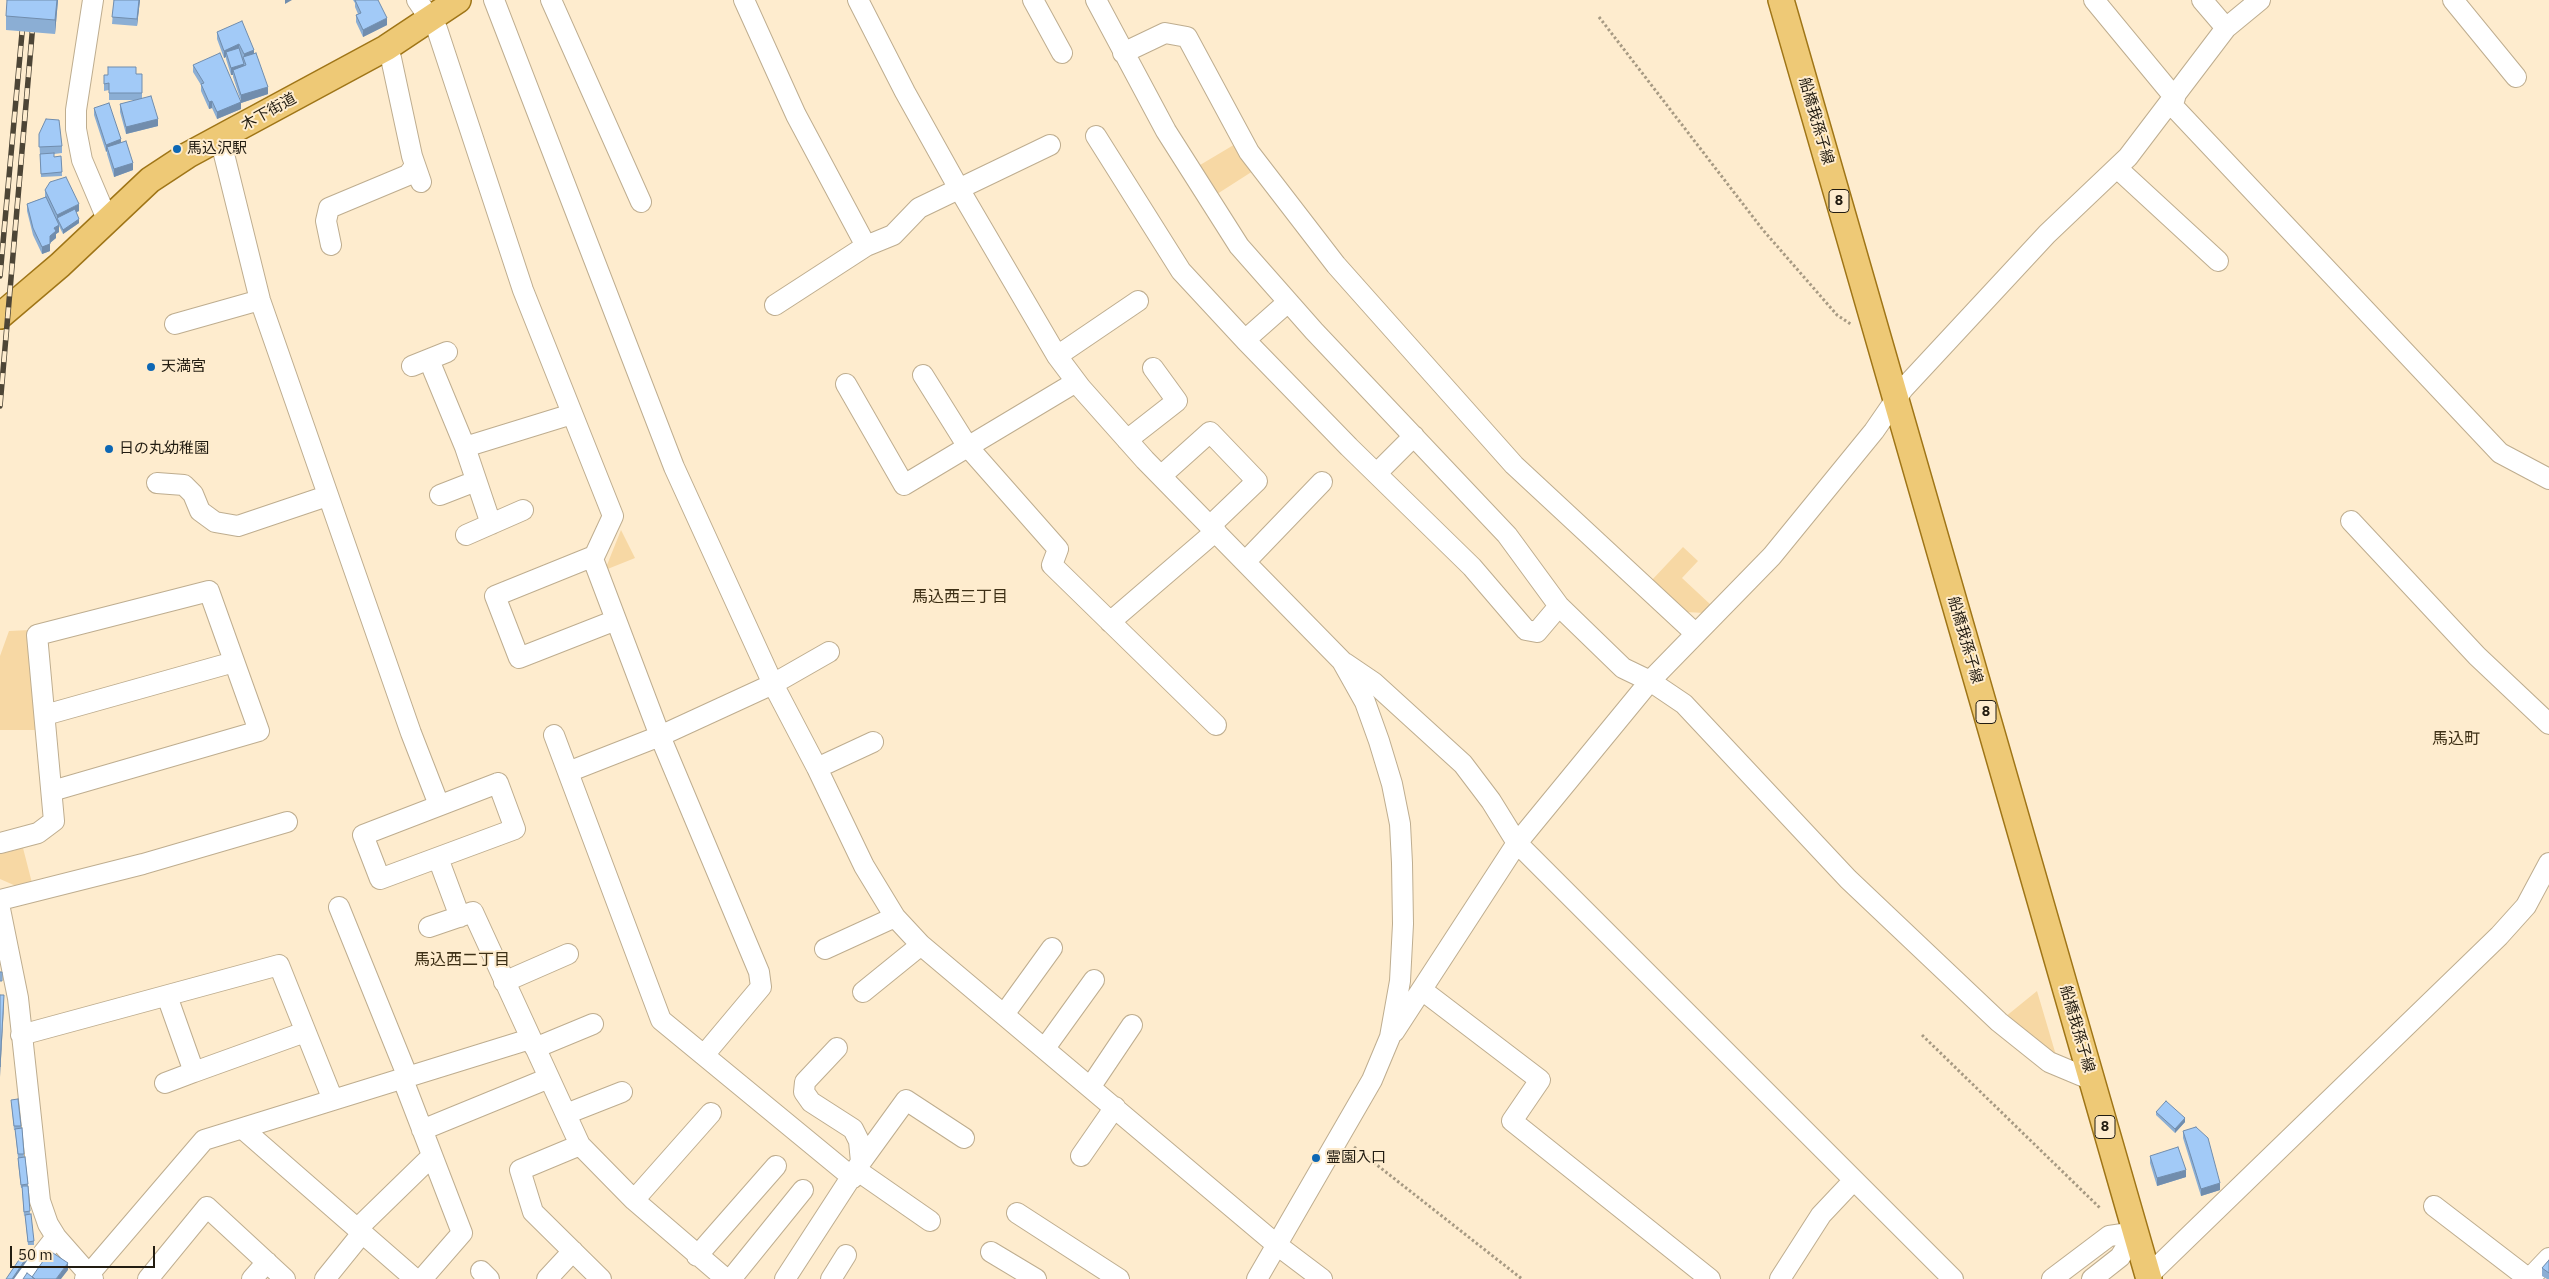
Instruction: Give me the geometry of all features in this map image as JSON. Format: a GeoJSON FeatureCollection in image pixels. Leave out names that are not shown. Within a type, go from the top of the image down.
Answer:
{"type":"FeatureCollection","features":[{"type":"Feature","properties":{"kind":"main road","name":"木下街道"},"geometry":{"type":"LineString","coordinates":[[0,316],[60,265],[150,180],[188,155],[386,48],[423,10],[458,0]]}},
{"type":"Feature","properties":{"kind":"main road","name":"船橋我孫子線"},"geometry":{"type":"LineString","coordinates":[[1781,0],[2149,1278]]}},
{"type":"Feature","properties":{"kind":"street"},"geometry":{"type":"LineString","coordinates":[[93,0],[76,110],[76,129],[82,160],[107,220]]}},
{"type":"Feature","properties":{"kind":"street"},"geometry":{"type":"LineString","coordinates":[[494,0],[674,467],[773,684],[818,768],[864,866],[895,917],[921,945],[1005,1013],[1277,1245],[1322,1279]]}},
{"type":"Feature","properties":{"kind":"street"},"geometry":{"type":"LineString","coordinates":[[551,0],[641,202]]}},
{"type":"Feature","properties":{"kind":"street"},"geometry":{"type":"LineString","coordinates":[[744,0],[796,114],[866,246]]}},
{"type":"Feature","properties":{"kind":"street"},"geometry":{"type":"LineString","coordinates":[[858,0],[905,92],[958,188],[1057,356],[1076,382],[1161,476],[1342,661],[1373,682],[1463,764],[1491,801],[1517,843],[1953,1279]]}},
{"type":"Feature","properties":{"kind":"street"},"geometry":{"type":"LineString","coordinates":[[1033,0],[1062,52]]}},
{"type":"Feature","properties":{"kind":"street"},"geometry":{"type":"LineString","coordinates":[[1096,0],[1166,131],[1239,246],[1288,302],[1507,535],[1559,606],[1623,668],[1650,680],[1684,704],[1848,879],[1999,1022],[2049,1062],[2092,1080]]}},
{"type":"Feature","properties":{"kind":"street"},"geometry":{"type":"LineString","coordinates":[[2094,0],[2173,101],[2500,453],[2549,479]]}},
{"type":"Feature","properties":{"kind":"street"},"geometry":{"type":"LineString","coordinates":[[2202,0],[2226,28]]}},
{"type":"Feature","properties":{"kind":"street"},"geometry":{"type":"LineString","coordinates":[[1257,1279],[1372,1080],[1390,1037],[1517,843],[1650,680],[1772,556],[1896,402],[1903,389],[2047,234],[2128,158],[2173,101],[2226,28],[2260,0]]}},
{"type":"Feature","properties":{"kind":"street"},"geometry":{"type":"LineString","coordinates":[[2453,0],[2516,77]]}},
{"type":"Feature","properties":{"kind":"street"},"geometry":{"type":"LineString","coordinates":[[423,10],[437,29],[520,280],[613,516],[593,560],[660,736],[758,972],[761,987],[704,1055]]}},
{"type":"Feature","properties":{"kind":"street"},"geometry":{"type":"LineString","coordinates":[[1123,53],[1165,34],[1186,37],[1250,152],[1336,265],[1514,465],[1696,634]]}},
{"type":"Feature","properties":{"kind":"street"},"geometry":{"type":"LineString","coordinates":[[331,245],[326,221],[329,208],[408,175],[418,174],[391,58],[386,48]]}},
{"type":"Feature","properties":{"kind":"street"},"geometry":{"type":"LineString","coordinates":[[1096,136],[1181,271],[1245,340],[1472,566],[1526,630],[1537,632],[1559,606]]}},
{"type":"Feature","properties":{"kind":"street"},"geometry":{"type":"LineString","coordinates":[[220,138],[260,300],[327,496],[411,733],[439,806]]}},
{"type":"Feature","properties":{"kind":"street"},"geometry":{"type":"LineString","coordinates":[[775,305],[866,246],[892,235],[919,208],[1050,144]]}},
{"type":"Feature","properties":{"kind":"street"},"geometry":{"type":"LineString","coordinates":[[2117,168],[2218,261]]}},
{"type":"Feature","properties":{"kind":"street"},"geometry":{"type":"LineString","coordinates":[[175,324],[260,300]]}},
{"type":"Feature","properties":{"kind":"street"},"geometry":{"type":"LineString","coordinates":[[1057,356],[1138,301]]}},
{"type":"Feature","properties":{"kind":"street"},"geometry":{"type":"LineString","coordinates":[[1245,340],[1288,302]]}},
{"type":"Feature","properties":{"kind":"street"},"geometry":{"type":"LineString","coordinates":[[447,352],[420,363],[465,447],[491,524]]}},
{"type":"Feature","properties":{"kind":"street"},"geometry":{"type":"LineString","coordinates":[[1127,440],[1177,401],[1153,368]]}},
{"type":"Feature","properties":{"kind":"street"},"geometry":{"type":"LineString","coordinates":[[923,375],[968,447],[1058,550],[1052,565],[1216,725]]}},
{"type":"Feature","properties":{"kind":"street"},"geometry":{"type":"LineString","coordinates":[[846,384],[904,485],[1076,382]]}},
{"type":"Feature","properties":{"kind":"street"},"geometry":{"type":"LineString","coordinates":[[465,447],[572,414]]}},
{"type":"Feature","properties":{"kind":"street"},"geometry":{"type":"LineString","coordinates":[[1110,622],[1213,528],[1257,481],[1210,432],[1161,476]]}},
{"type":"Feature","properties":{"kind":"street"},"geometry":{"type":"LineString","coordinates":[[1377,473],[1414,436]]}},
{"type":"Feature","properties":{"kind":"street"},"geometry":{"type":"LineString","coordinates":[[440,494],[476,481]]}},
{"type":"Feature","properties":{"kind":"street"},"geometry":{"type":"LineString","coordinates":[[1246,561],[1322,482]]}},
{"type":"Feature","properties":{"kind":"street"},"geometry":{"type":"LineString","coordinates":[[157,483],[184,484],[193,494],[200,511],[216,522],[238,526],[327,496]]}},
{"type":"Feature","properties":{"kind":"street"},"geometry":{"type":"LineString","coordinates":[[466,535],[523,510]]}},
{"type":"Feature","properties":{"kind":"street"},"geometry":{"type":"LineString","coordinates":[[2351,521],[2477,656],[2549,724]]}},
{"type":"Feature","properties":{"kind":"street"},"geometry":{"type":"LineString","coordinates":[[594,556],[495,596],[519,658],[616,620]]}},
{"type":"Feature","properties":{"kind":"street"},"geometry":{"type":"LineString","coordinates":[[0,843],[38,833],[54,821],[38,635],[209,591],[259,731],[52,791]]}},
{"type":"Feature","properties":{"kind":"street"},"geometry":{"type":"LineString","coordinates":[[568,772],[660,736],[773,684],[829,652]]}},
{"type":"Feature","properties":{"kind":"street"},"geometry":{"type":"LineString","coordinates":[[1342,661],[1365,702],[1379,741],[1392,784],[1400,824],[1404,924],[1400,982],[1390,1037]]}},
{"type":"Feature","properties":{"kind":"street"},"geometry":{"type":"LineString","coordinates":[[45,715],[234,662]]}},
{"type":"Feature","properties":{"kind":"street"},"geometry":{"type":"LineString","coordinates":[[554,735],[661,1020],[704,1055],[857,1170],[930,1221]]}},
{"type":"Feature","properties":{"kind":"street"},"geometry":{"type":"LineString","coordinates":[[818,768],[872,742]]}},
{"type":"Feature","properties":{"kind":"street"},"geometry":{"type":"LineString","coordinates":[[498,783],[515,829],[380,879],[363,835],[439,806],[498,783]]}},
{"type":"Feature","properties":{"kind":"street"},"geometry":{"type":"LineString","coordinates":[[0,900],[143,864],[286,822]]}},
{"type":"Feature","properties":{"kind":"street"},"geometry":{"type":"LineString","coordinates":[[438,858],[460,917]]}},
{"type":"Feature","properties":{"kind":"street"},"geometry":{"type":"LineString","coordinates":[[2149,1278],[2499,936],[2526,906],[2549,862]]}},
{"type":"Feature","properties":{"kind":"street"},"geometry":{"type":"LineString","coordinates":[[339,906],[462,1233],[422,1279]]}},
{"type":"Feature","properties":{"kind":"street"},"geometry":{"type":"LineString","coordinates":[[0,909],[8,993],[21,1035],[28,1076],[40,1201],[46,1218],[56,1236],[88,1277],[204,1140],[404,1076],[532,1043],[593,1024]]}},
{"type":"Feature","properties":{"kind":"street"},"geometry":{"type":"LineString","coordinates":[[429,927],[473,912],[580,1145],[634,1200],[726,1279]]}},
{"type":"Feature","properties":{"kind":"street"},"geometry":{"type":"LineString","coordinates":[[825,949],[895,917]]}},
{"type":"Feature","properties":{"kind":"street"},"geometry":{"type":"LineString","coordinates":[[863,992],[921,945]]}},
{"type":"Feature","properties":{"kind":"street"},"geometry":{"type":"LineString","coordinates":[[1005,1013],[1052,948]]}},
{"type":"Feature","properties":{"kind":"street"},"geometry":{"type":"LineString","coordinates":[[504,982],[568,954]]}},
{"type":"Feature","properties":{"kind":"street"},"geometry":{"type":"LineString","coordinates":[[21,1035],[279,965],[333,1100]]}},
{"type":"Feature","properties":{"kind":"street"},"geometry":{"type":"LineString","coordinates":[[1045,1048],[1094,980]]}},
{"type":"Feature","properties":{"kind":"street"},"geometry":{"type":"LineString","coordinates":[[1422,990],[1540,1080],[1512,1121],[1710,1279]]}},
{"type":"Feature","properties":{"kind":"street"},"geometry":{"type":"LineString","coordinates":[[167,996],[194,1072]]}},
{"type":"Feature","properties":{"kind":"street"},"geometry":{"type":"LineString","coordinates":[[1091,1086],[1132,1025]]}},
{"type":"Feature","properties":{"kind":"street"},"geometry":{"type":"LineString","coordinates":[[165,1082],[306,1032]]}},
{"type":"Feature","properties":{"kind":"street"},"geometry":{"type":"LineString","coordinates":[[838,1048],[805,1082],[804,1092],[811,1102],[853,1129],[859,1141],[857,1170]]}},
{"type":"Feature","properties":{"kind":"street"},"geometry":{"type":"LineString","coordinates":[[422,1130],[549,1078]]}},
{"type":"Feature","properties":{"kind":"street"},"geometry":{"type":"LineString","coordinates":[[566,1114],[622,1092]]}},
{"type":"Feature","properties":{"kind":"street"},"geometry":{"type":"LineString","coordinates":[[785,1279],[906,1100],[964,1138]]}},
{"type":"Feature","properties":{"kind":"street"},"geometry":{"type":"LineString","coordinates":[[1081,1156],[1116,1107]]}},
{"type":"Feature","properties":{"kind":"street"},"geometry":{"type":"LineString","coordinates":[[634,1200],[711,1113]]}},
{"type":"Feature","properties":{"kind":"street"},"geometry":{"type":"LineString","coordinates":[[243,1129],[415,1279]]}},
{"type":"Feature","properties":{"kind":"street"},"geometry":{"type":"LineString","coordinates":[[580,1145],[520,1170],[533,1212],[602,1279]]}},
{"type":"Feature","properties":{"kind":"street"},"geometry":{"type":"LineString","coordinates":[[325,1279],[360,1230],[432,1156]]}},
{"type":"Feature","properties":{"kind":"street"},"geometry":{"type":"LineString","coordinates":[[697,1256],[776,1166]]}},
{"type":"Feature","properties":{"kind":"street"},"geometry":{"type":"LineString","coordinates":[[1785,1277],[1821,1215],[1854,1180]]}},
{"type":"Feature","properties":{"kind":"street"},"geometry":{"type":"LineString","coordinates":[[731,1279],[803,1190]]}},
{"type":"Feature","properties":{"kind":"street"},"geometry":{"type":"LineString","coordinates":[[2434,1206],[2529,1279],[2549,1258]]}},
{"type":"Feature","properties":{"kind":"street"},"geometry":{"type":"LineString","coordinates":[[148,1279],[207,1208],[285,1279]]}},
{"type":"Feature","properties":{"kind":"street"},"geometry":{"type":"LineString","coordinates":[[1017,1213],[1119,1279]]}},
{"type":"Feature","properties":{"kind":"street"},"geometry":{"type":"LineString","coordinates":[[2052,1279],[2109,1236],[2136,1232]]}},
{"type":"Feature","properties":{"kind":"street"},"geometry":{"type":"LineString","coordinates":[[2092,1279],[2120,1257],[2136,1232]]}},
{"type":"Feature","properties":{"kind":"street"},"geometry":{"type":"LineString","coordinates":[[23,1279],[56,1236]]}},
{"type":"Feature","properties":{"kind":"street"},"geometry":{"type":"LineString","coordinates":[[547,1279],[573,1251]]}},
{"type":"Feature","properties":{"kind":"street"},"geometry":{"type":"LineString","coordinates":[[991,1252],[1036,1279]]}},
{"type":"Feature","properties":{"kind":"street"},"geometry":{"type":"LineString","coordinates":[[831,1279],[846,1255]]}},
{"type":"Feature","properties":{"kind":"street"},"geometry":{"type":"LineString","coordinates":[[252,1279],[266,1262]]}},
{"type":"Feature","properties":{"kind":"path"},"geometry":{"type":"LineString","coordinates":[[1599,17],[1763,230],[1837,315],[1879,340]]}},
{"type":"Feature","properties":{"kind":"path"},"geometry":{"type":"LineString","coordinates":[[1922,1035],[2100,1208]]}},
{"type":"Feature","properties":{"kind":"path"},"geometry":{"type":"LineString","coordinates":[[1340,1136],[1522,1279]]}},
{"type":"Feature","properties":{"kind":"shaded area"},"geometry":{"type":"Polygon","coordinates":[[[1237,143],[1253,171],[1214,196],[1195,168],[1237,143]]]}},
{"type":"Feature","properties":{"kind":"shaded area"},"geometry":{"type":"Polygon","coordinates":[[[621,530],[635,558],[605,570],[621,530]]]}},
{"type":"Feature","properties":{"kind":"shaded area"},"geometry":{"type":"Polygon","coordinates":[[[1683,547],[1698,561],[1682,578],[1711,605],[1704,613],[1686,612],[1652,580],[1683,547]]]}},
{"type":"Feature","properties":{"kind":"shaded area"},"geometry":{"type":"Polygon","coordinates":[[[30,630],[39,730],[0,730],[0,656],[9,631],[30,630]]]}},
{"type":"Feature","properties":{"kind":"shaded area"},"geometry":{"type":"Polygon","coordinates":[[[23,848],[32,883],[16,886],[0,879],[0,854],[23,848]]]}},
{"type":"Feature","properties":{"kind":"shaded area"},"geometry":{"type":"Polygon","coordinates":[[[2037,991],[2058,1062],[2005,1017],[2037,991]]]}},
{"type":"Feature","properties":{"kind":"building"},"geometry":{"type":"Polygon","coordinates":[[[7,0],[57,0],[55,20],[6,16],[7,0]]]}},
{"type":"Feature","properties":{"kind":"building"},"geometry":{"type":"Polygon","coordinates":[[[114,0],[139,0],[137,19],[112,17],[114,0]]]}},
{"type":"Feature","properties":{"kind":"building"},"geometry":{"type":"Polygon","coordinates":[[[355,0],[378,0],[387,18],[363,30],[356,15],[361,13],[355,0]]]}},
{"type":"Feature","properties":{"kind":"building"},"geometry":{"type":"Polygon","coordinates":[[[242,21],[254,50],[244,54],[239,44],[224,51],[217,32],[242,21]]]}},
{"type":"Feature","properties":{"kind":"building"},"geometry":{"type":"Polygon","coordinates":[[[239,48],[244,64],[231,68],[226,52],[239,48]]]}},
{"type":"Feature","properties":{"kind":"building"},"geometry":{"type":"Polygon","coordinates":[[[220,53],[241,102],[217,112],[212,101],[209,102],[201,84],[204,83],[193,65],[220,53]]]}},
{"type":"Feature","properties":{"kind":"building"},"geometry":{"type":"Polygon","coordinates":[[[256,53],[268,87],[241,95],[233,70],[246,65],[243,57],[256,53]]]}},
{"type":"Feature","properties":{"kind":"building"},"geometry":{"type":"Polygon","coordinates":[[[108,67],[136,67],[136,74],[142,74],[142,93],[109,93],[109,83],[104,84],[104,75],[108,75],[108,67]]]}},
{"type":"Feature","properties":{"kind":"building"},"geometry":{"type":"Polygon","coordinates":[[[151,96],[158,119],[126,127],[120,104],[151,96]]]}},
{"type":"Feature","properties":{"kind":"building"},"geometry":{"type":"Polygon","coordinates":[[[109,103],[121,139],[106,145],[94,108],[109,103]]]}},
{"type":"Feature","properties":{"kind":"building"},"geometry":{"type":"Polygon","coordinates":[[[46,119],[59,120],[62,146],[39,147],[39,134],[46,119]]]}},
{"type":"Feature","properties":{"kind":"building"},"geometry":{"type":"Polygon","coordinates":[[[126,141],[133,163],[114,169],[107,147],[126,141]]]}},
{"type":"Feature","properties":{"kind":"building"},"geometry":{"type":"Polygon","coordinates":[[[54,153],[54,157],[61,156],[62,172],[41,174],[40,154],[54,153]]]}},
{"type":"Feature","properties":{"kind":"building"},"geometry":{"type":"Polygon","coordinates":[[[66,177],[79,204],[57,215],[45,190],[50,182],[66,177]]]}},
{"type":"Feature","properties":{"kind":"building"},"geometry":{"type":"Polygon","coordinates":[[[46,197],[59,225],[54,228],[56,231],[50,236],[50,244],[42,247],[33,228],[27,204],[46,197]]]}},
{"type":"Feature","properties":{"kind":"building"},"geometry":{"type":"Polygon","coordinates":[[[75,209],[79,219],[63,230],[57,218],[75,209]]]}},
{"type":"Feature","properties":{"kind":"building"},"geometry":{"type":"Polygon","coordinates":[[[0,972],[2,972],[2,981],[0,981],[0,972]]]}},
{"type":"Feature","properties":{"kind":"building"},"geometry":{"type":"Polygon","coordinates":[[[0,995],[4,995],[0,1067],[0,995]]]}},
{"type":"Feature","properties":{"kind":"building"},"geometry":{"type":"Polygon","coordinates":[[[18,1099],[21,1126],[14,1126],[11,1100],[18,1099]]]}},
{"type":"Feature","properties":{"kind":"building"},"geometry":{"type":"Polygon","coordinates":[[[2166,1101],[2185,1118],[2175,1129],[2156,1112],[2166,1101]]]}},
{"type":"Feature","properties":{"kind":"building"},"geometry":{"type":"Polygon","coordinates":[[[2196,1127],[2208,1138],[2220,1183],[2201,1189],[2183,1131],[2196,1127]]]}},
{"type":"Feature","properties":{"kind":"building"},"geometry":{"type":"Polygon","coordinates":[[[22,1128],[24,1154],[18,1154],[15,1129],[22,1128]]]}},
{"type":"Feature","properties":{"kind":"building"},"geometry":{"type":"Polygon","coordinates":[[[2178,1147],[2186,1170],[2157,1178],[2150,1156],[2178,1147]]]}},
{"type":"Feature","properties":{"kind":"building"},"geometry":{"type":"Polygon","coordinates":[[[25,1157],[28,1184],[21,1185],[18,1158],[25,1157]]]}},
{"type":"Feature","properties":{"kind":"building"},"geometry":{"type":"Polygon","coordinates":[[[22,1186],[28,1186],[30,1211],[24,1212],[22,1186]]]}},
{"type":"Feature","properties":{"kind":"building"},"geometry":{"type":"Polygon","coordinates":[[[31,1214],[34,1241],[28,1242],[25,1215],[31,1214]]]}},
{"type":"Feature","properties":{"kind":"building"},"geometry":{"type":"Polygon","coordinates":[[[25,1251],[29,1254],[12,1279],[6,1279],[25,1251]]]}},
{"type":"Feature","properties":{"kind":"building"},"geometry":{"type":"Polygon","coordinates":[[[50,1251],[68,1263],[56,1279],[35,1279],[32,1277],[50,1251]]]}},
{"type":"Feature","properties":{"kind":"building"},"geometry":{"type":"Polygon","coordinates":[[[2549,1260],[2549,1273],[2542,1268],[2549,1260]]]}},
{"type":"Feature","properties":{"kind":"building"},"geometry":{"type":"Polygon","coordinates":[[[27,1273],[35,1279],[23,1279],[27,1273]]]}},
{"type":"Feature","properties":{"kind":"railway"},"geometry":{"type":"LineString","coordinates":[[0,276],[25,0]]}},
{"type":"Feature","properties":{"kind":"railway"},"geometry":{"type":"LineString","coordinates":[[0,406],[35,0]]}},
{"type":"Feature","properties":{"kind":"place","name":"馬込沢駅"},"geometry":{"type":"Point","coordinates":[177,149]}},
{"type":"Feature","properties":{"kind":"place","name":"天満宮"},"geometry":{"type":"Point","coordinates":[151,367]}},
{"type":"Feature","properties":{"kind":"place","name":"日の丸幼稚園"},"geometry":{"type":"Point","coordinates":[109,449]}},
{"type":"Feature","properties":{"kind":"place","name":"霊園入口"},"geometry":{"type":"Point","coordinates":[1316,1158]}},
{"type":"Feature","properties":{"kind":"district","name":"馬込西三丁目"},"geometry":{"type":"Point","coordinates":[960,597]}},
{"type":"Feature","properties":{"kind":"district","name":"馬込町"},"geometry":{"type":"Point","coordinates":[2456,739]}},
{"type":"Feature","properties":{"kind":"district","name":"馬込西二丁目"},"geometry":{"type":"Point","coordinates":[462,960]}}]}
